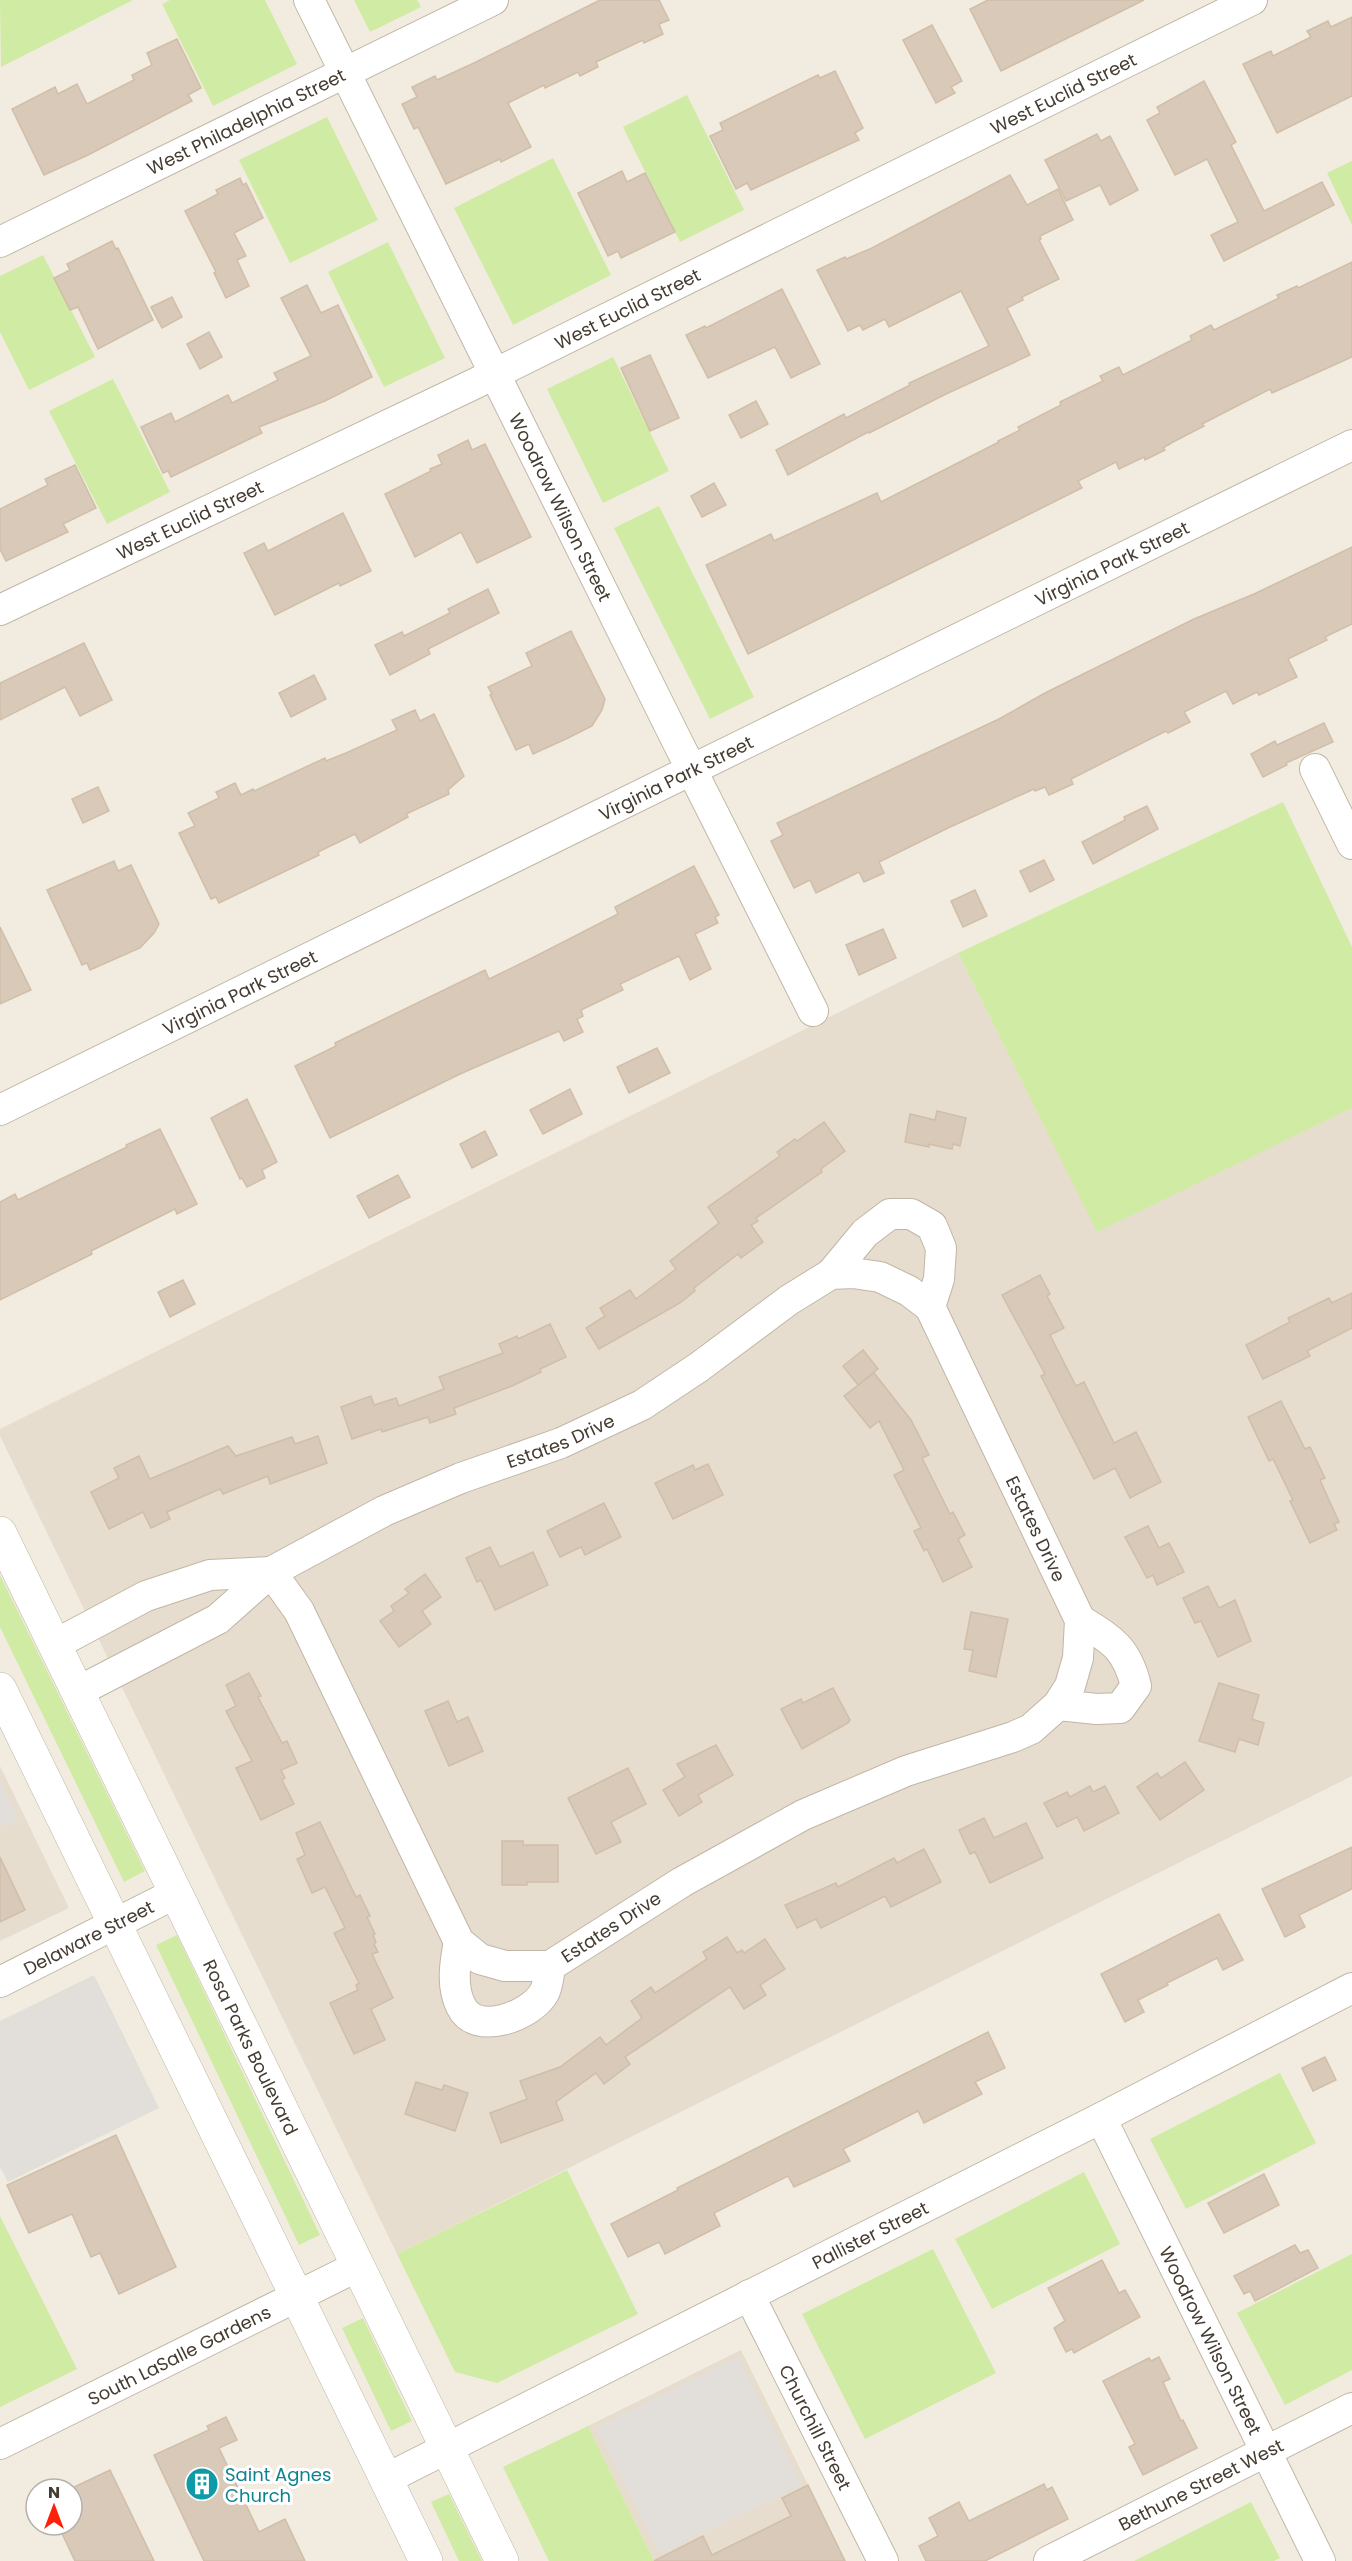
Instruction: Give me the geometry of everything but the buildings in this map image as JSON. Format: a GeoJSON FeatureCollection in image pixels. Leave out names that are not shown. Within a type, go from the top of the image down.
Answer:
{"type":"FeatureCollection","features":[{"type":"Feature","properties":{"kind":"street","name":"Woodrow Wilson Street"},"geometry":{"type":"LineString","coordinates":[[309,0],[813,1011]]}},
{"type":"Feature","properties":{"kind":"street","name":"West Philadelphia Street"},"geometry":{"type":"LineString","coordinates":[[0,242],[493,0]]}},
{"type":"Feature","properties":{"kind":"street","name":"West Euclid Street"},"geometry":{"type":"LineString","coordinates":[[0,610],[494,372],[1252,0]]}},
{"type":"Feature","properties":{"kind":"street","name":"Virginia Park Street"},"geometry":{"type":"LineString","coordinates":[[0,1110],[1352,445]]}},
{"type":"Feature","properties":{"kind":"street"},"geometry":{"type":"LineString","coordinates":[[1315,770],[1352,844]]}},
{"type":"Feature","properties":{"kind":"street","name":"Estates Drive"},"geometry":{"type":"LineString","coordinates":[[77,1692],[218,1619],[271,1572],[384,1511],[461,1478],[561,1443],[642,1405],[789,1300],[831,1274],[865,1233],[890,1215],[911,1215],[932,1226],[941,1248],[939,1279],[930,1307]]}},
{"type":"Feature","properties":{"kind":"street","name":"Estates Drive"},"geometry":{"type":"LineString","coordinates":[[271,1572],[299,1611],[459,1942],[480,1959],[505,1966],[526,1968],[550,1966],[682,1882],[803,1815],[906,1771],[1013,1737],[1031,1729],[1058,1705],[1070,1686],[1078,1658],[1080,1620],[930,1307],[909,1291],[880,1277],[853,1273],[831,1274]]}},
{"type":"Feature","properties":{"kind":"street","name":"Rosa Parks Boulevard"},"geometry":{"type":"LineString","coordinates":[[0,1533],[502,2561]]}},
{"type":"Feature","properties":{"kind":"street","name":"Estates Drive"},"geometry":{"type":"LineString","coordinates":[[54,1645],[146,1596],[210,1575],[271,1572]]}},
{"type":"Feature","properties":{"kind":"street"},"geometry":{"type":"LineString","coordinates":[[1058,1705],[1097,1709],[1120,1708],[1136,1686],[1131,1665],[1112,1640],[1080,1620]]}},
{"type":"Feature","properties":{"kind":"street"},"geometry":{"type":"LineString","coordinates":[[0,1689],[426,2561]]}},
{"type":"Feature","properties":{"kind":"street","name":"Delaware Street"},"geometry":{"type":"LineString","coordinates":[[0,1982],[176,1893]]}},
{"type":"Feature","properties":{"kind":"street"},"geometry":{"type":"LineString","coordinates":[[459,1942],[455,1962],[457,1995],[462,2009],[476,2019],[497,2022],[516,2017],[532,2006],[544,1993],[550,1966]]}},
{"type":"Feature","properties":{"kind":"street","name":"Pallister Street"},"geometry":{"type":"LineString","coordinates":[[386,2479],[1101,2118],[1352,1988]]}},
{"type":"Feature","properties":{"kind":"street","name":"Woodrow Wilson Street"},"geometry":{"type":"LineString","coordinates":[[1101,2118],[1320,2561]]}},
{"type":"Feature","properties":{"kind":"street","name":"South LaSalle Gardens"},"geometry":{"type":"LineString","coordinates":[[0,2444],[358,2266]]}},
{"type":"Feature","properties":{"kind":"street","name":"Churchill Street"},"geometry":{"type":"LineString","coordinates":[[749,2295],[883,2561]]}},
{"type":"Feature","properties":{"kind":"street","name":"Bethune Street West"},"geometry":{"type":"LineString","coordinates":[[1049,2561],[1352,2408]]}},
{"type":"Feature","properties":{"kind":"shaded area"},"geometry":{"type":"Polygon","coordinates":[[[958,953],[1097,1231],[1352,1108],[1352,1776],[397,2254],[0,1436],[0,1429],[958,953]]]}},
{"type":"Feature","properties":{"kind":"shaded area"},"geometry":{"type":"Polygon","coordinates":[[[0,1766],[69,1908],[0,1941],[0,1766]]]}},
{"type":"Feature","properties":{"kind":"shaded area"},"geometry":{"type":"Polygon","coordinates":[[[0,1780],[18,1819],[0,1827],[0,1780]]]}},
{"type":"Feature","properties":{"kind":"shaded area"},"geometry":{"type":"Polygon","coordinates":[[[94,1975],[159,2108],[8,2182],[0,2167],[0,2021],[94,1975]]]}},
{"type":"Feature","properties":{"kind":"shaded area"},"geometry":{"type":"Polygon","coordinates":[[[741,2350],[846,2561],[654,2561],[588,2426],[741,2350]]]}},
{"type":"Feature","properties":{"kind":"shaded area"},"geometry":{"type":"Polygon","coordinates":[[[738,2357],[801,2485],[660,2554],[596,2428],[738,2357]]]}},
{"type":"Feature","properties":{"kind":"green space"},"geometry":{"type":"Polygon","coordinates":[[[0,0],[133,0],[1,67],[0,0]]]}},
{"type":"Feature","properties":{"kind":"green space"},"geometry":{"type":"Polygon","coordinates":[[[170,0],[265,0],[297,64],[213,106],[162,4],[170,0]]]}},
{"type":"Feature","properties":{"kind":"green space"},"geometry":{"type":"Polygon","coordinates":[[[354,0],[417,0],[421,7],[370,32],[354,0]]]}},
{"type":"Feature","properties":{"kind":"green space"},"geometry":{"type":"Polygon","coordinates":[[[687,95],[744,210],[680,242],[623,127],[687,95]]]}},
{"type":"Feature","properties":{"kind":"green space"},"geometry":{"type":"Polygon","coordinates":[[[327,117],[378,220],[290,263],[239,160],[327,117]]]}},
{"type":"Feature","properties":{"kind":"green space"},"geometry":{"type":"Polygon","coordinates":[[[553,158],[611,275],[513,325],[454,208],[553,158]]]}},
{"type":"Feature","properties":{"kind":"green space"},"geometry":{"type":"Polygon","coordinates":[[[1352,161],[1352,225],[1327,173],[1352,161]]]}},
{"type":"Feature","properties":{"kind":"green space"},"geometry":{"type":"Polygon","coordinates":[[[388,242],[445,358],[384,387],[328,272],[388,242]]]}},
{"type":"Feature","properties":{"kind":"green space"},"geometry":{"type":"Polygon","coordinates":[[[43,255],[95,357],[29,390],[0,332],[0,276],[43,255]]]}},
{"type":"Feature","properties":{"kind":"green space"},"geometry":{"type":"Polygon","coordinates":[[[613,357],[669,471],[603,503],[547,389],[613,357]]]}},
{"type":"Feature","properties":{"kind":"green space"},"geometry":{"type":"Polygon","coordinates":[[[113,379],[170,492],[107,524],[49,411],[113,379]]]}},
{"type":"Feature","properties":{"kind":"green space"},"geometry":{"type":"Polygon","coordinates":[[[659,506],[754,697],[710,719],[614,528],[659,506]]]}},
{"type":"Feature","properties":{"kind":"green space"},"geometry":{"type":"Polygon","coordinates":[[[1283,802],[1352,947],[1352,1108],[1097,1232],[958,953],[1283,802]]]}},
{"type":"Feature","properties":{"kind":"green space"},"geometry":{"type":"Polygon","coordinates":[[[0,1575],[145,1871],[124,1882],[0,1627],[0,1575]]]}},
{"type":"Feature","properties":{"kind":"green space"},"geometry":{"type":"Polygon","coordinates":[[[177,1935],[320,2235],[299,2245],[156,1945],[177,1935]]]}},
{"type":"Feature","properties":{"kind":"green space"},"geometry":{"type":"Polygon","coordinates":[[[1280,2073],[1316,2143],[1186,2209],[1150,2139],[1280,2073]]]}},
{"type":"Feature","properties":{"kind":"green space"},"geometry":{"type":"Polygon","coordinates":[[[567,2170],[638,2314],[497,2383],[455,2372],[397,2254],[567,2170]]]}},
{"type":"Feature","properties":{"kind":"green space"},"geometry":{"type":"Polygon","coordinates":[[[1084,2172],[1120,2244],[992,2309],[955,2239],[1084,2172]]]}},
{"type":"Feature","properties":{"kind":"green space"},"geometry":{"type":"Polygon","coordinates":[[[0,2216],[77,2369],[0,2407],[0,2216]]]}},
{"type":"Feature","properties":{"kind":"green space"},"geometry":{"type":"Polygon","coordinates":[[[933,2249],[996,2373],[865,2439],[802,2314],[933,2249]]]}},
{"type":"Feature","properties":{"kind":"green space"},"geometry":{"type":"Polygon","coordinates":[[[1352,2254],[1352,2370],[1285,2405],[1237,2313],[1352,2254]]]}},
{"type":"Feature","properties":{"kind":"green space"},"geometry":{"type":"Polygon","coordinates":[[[363,2318],[412,2421],[391,2431],[342,2328],[363,2318]]]}},
{"type":"Feature","properties":{"kind":"green space"},"geometry":{"type":"Polygon","coordinates":[[[588,2426],[654,2561],[549,2561],[503,2467],[588,2426]]]}},
{"type":"Feature","properties":{"kind":"green space"},"geometry":{"type":"Polygon","coordinates":[[[449,2494],[482,2561],[459,2561],[431,2502],[449,2494]]]}},
{"type":"Feature","properties":{"kind":"green space"},"geometry":{"type":"Polygon","coordinates":[[[1251,2502],[1280,2558],[1274,2561],[1134,2561],[1251,2502]]]}},
{"type":"Feature","properties":{"kind":"place","name":"Saint Agnes Church"},"geometry":{"type":"Point","coordinates":[202,2484]}}]}
